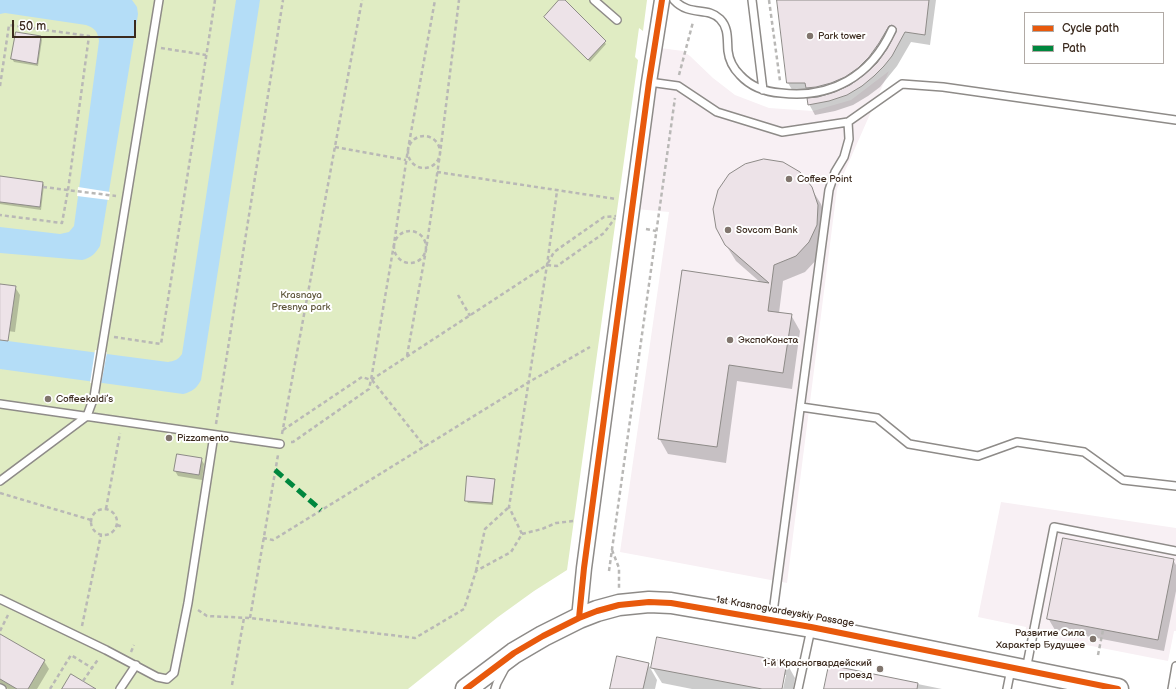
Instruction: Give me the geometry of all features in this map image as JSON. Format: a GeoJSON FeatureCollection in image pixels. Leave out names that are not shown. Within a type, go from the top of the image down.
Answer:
{"type":"FeatureCollection","features":[{"type":"Feature","properties":{"kind":"street"},"geometry":{"type":"LineString","coordinates":[[579,618],[584,568],[649,82],[662,0]]}},
{"type":"Feature","properties":{"kind":"street","name":"1st Krasnogvardeyskiy Passage"},"geometry":{"type":"LineString","coordinates":[[466,689],[514,653],[543,636],[579,618],[619,605],[649,602],[671,603],[812,626],[1118,689]]}},
{"type":"Feature","properties":{"kind":"lane"},"geometry":{"type":"LineString","coordinates":[[0,481],[88,416],[94,397],[159,0]]}},
{"type":"Feature","properties":{"kind":"lane"},"geometry":{"type":"LineString","coordinates":[[594,0],[617,20]]}},
{"type":"Feature","properties":{"kind":"lane"},"geometry":{"type":"LineString","coordinates":[[674,0],[683,8],[691,11],[712,14],[721,20],[728,35],[728,51],[733,65],[745,80],[757,88],[781,93],[814,93],[830,89],[846,82],[871,62],[882,49],[892,30]]}},
{"type":"Feature","properties":{"kind":"lane"},"geometry":{"type":"LineString","coordinates":[[752,0],[763,90]]}},
{"type":"Feature","properties":{"kind":"lane"},"geometry":{"type":"LineString","coordinates":[[649,82],[676,86],[718,112],[782,132],[848,122],[902,84],[943,87],[1176,120]]}},
{"type":"Feature","properties":{"kind":"lane"},"geometry":{"type":"LineString","coordinates":[[772,620],[829,190],[834,172],[844,157],[849,139],[848,122]]}},
{"type":"Feature","properties":{"kind":"lane"},"geometry":{"type":"LineString","coordinates":[[0,404],[280,444]]}},
{"type":"Feature","properties":{"kind":"lane"},"geometry":{"type":"LineString","coordinates":[[800,407],[877,418],[909,444],[978,456],[1017,442],[1084,452],[1123,480],[1176,486]]}},
{"type":"Feature","properties":{"kind":"lane"},"geometry":{"type":"LineString","coordinates":[[0,599],[106,650],[157,677],[167,679],[174,673],[188,603],[214,435]]}},
{"type":"Feature","properties":{"kind":"lane"},"geometry":{"type":"LineString","coordinates":[[1006,689],[1019,668],[1054,527],[1176,551]]}},
{"type":"Feature","properties":{"kind":"lane"},"geometry":{"type":"LineString","coordinates":[[798,689],[812,626]]}},
{"type":"Feature","properties":{"kind":"lane"},"geometry":{"type":"LineString","coordinates":[[495,689],[514,653]]}},
{"type":"Feature","properties":{"kind":"lane"},"geometry":{"type":"LineString","coordinates":[[120,689],[136,665]]}},
{"type":"Feature","properties":{"kind":"lane"},"geometry":{"type":"LineString","coordinates":[[1172,689],[1176,666]]}},
{"type":"Feature","properties":{"kind":"path"},"geometry":{"type":"LineString","coordinates":[[104,335],[161,344],[215,0]]}},
{"type":"Feature","properties":{"kind":"path"},"geometry":{"type":"LineString","coordinates":[[214,435],[283,0]]}},
{"type":"Feature","properties":{"kind":"path"},"geometry":{"type":"LineString","coordinates":[[250,618],[280,444],[362,0]]}},
{"type":"Feature","properties":{"kind":"path"},"geometry":{"type":"LineString","coordinates":[[280,444],[293,442],[369,389],[372,380],[394,244],[406,160],[435,0]]}},
{"type":"Feature","properties":{"kind":"path"},"geometry":{"type":"LineString","coordinates":[[407,357],[426,250],[440,154],[459,0]]}},
{"type":"Feature","properties":{"kind":"path"},"geometry":{"type":"LineString","coordinates":[[769,0],[781,93]]}},
{"type":"Feature","properties":{"kind":"path"},"geometry":{"type":"LineString","coordinates":[[609,571],[676,86],[696,12]]}},
{"type":"Feature","properties":{"kind":"path"},"geometry":{"type":"LineString","coordinates":[[0,86],[9,25],[89,36],[68,190],[62,223],[0,215]]}},
{"type":"Feature","properties":{"kind":"path"},"geometry":{"type":"LineString","coordinates":[[151,47],[206,55]]}},
{"type":"Feature","properties":{"kind":"path"},"geometry":{"type":"LineString","coordinates":[[420,136],[426,136],[437,142],[440,154],[433,165],[427,168],[421,168],[415,166],[411,161],[408,156],[408,149],[410,143],[414,139],[420,136]]}},
{"type":"Feature","properties":{"kind":"path"},"geometry":{"type":"LineString","coordinates":[[335,147],[411,161]]}},
{"type":"Feature","properties":{"kind":"path"},"geometry":{"type":"LineString","coordinates":[[437,172],[616,199]]}},
{"type":"Feature","properties":{"kind":"path"},"geometry":{"type":"LineString","coordinates":[[43,187],[114,196]]}},
{"type":"Feature","properties":{"kind":"path"},"geometry":{"type":"LineString","coordinates":[[522,534],[509,507],[547,265],[557,191]]}},
{"type":"Feature","properties":{"kind":"path"},"geometry":{"type":"LineString","coordinates":[[372,380],[547,265],[554,252],[604,217],[632,214]]}},
{"type":"Feature","properties":{"kind":"path"},"geometry":{"type":"LineString","coordinates":[[547,265],[557,266],[598,238],[604,233],[616,216]]}},
{"type":"Feature","properties":{"kind":"path"},"geometry":{"type":"LineString","coordinates":[[646,229],[656,231]]}},
{"type":"Feature","properties":{"kind":"path"},"geometry":{"type":"LineString","coordinates":[[407,231],[413,231],[423,238],[426,244],[426,250],[419,261],[407,263],[401,261],[396,256],[394,244],[396,238],[401,234],[407,231]]}},
{"type":"Feature","properties":{"kind":"path"},"geometry":{"type":"LineString","coordinates":[[458,295],[470,316]]}},
{"type":"Feature","properties":{"kind":"path"},"geometry":{"type":"LineString","coordinates":[[263,538],[273,540],[529,382],[590,347]]}},
{"type":"Feature","properties":{"kind":"path"},"geometry":{"type":"LineString","coordinates":[[283,430],[362,377],[372,380],[425,447]]}},
{"type":"Feature","properties":{"kind":"path"},"geometry":{"type":"LineString","coordinates":[[106,509],[122,422]]}},
{"type":"Feature","properties":{"kind":"path"},"geometry":{"type":"LineString","coordinates":[[0,493],[91,520]]}},
{"type":"Feature","properties":{"kind":"path"},"geometry":{"type":"LineString","coordinates":[[207,616],[250,618],[415,638],[464,609],[476,571],[485,529],[509,507]]}},
{"type":"Feature","properties":{"kind":"path"},"geometry":{"type":"LineString","coordinates":[[106,509],[115,515],[117,525],[111,534],[101,535],[93,529],[91,520],[96,511],[106,509]]}},
{"type":"Feature","properties":{"kind":"path"},"geometry":{"type":"LineString","coordinates":[[476,571],[511,552],[522,534],[542,529],[556,523],[574,521]]}},
{"type":"Feature","properties":{"kind":"path"},"geometry":{"type":"LineString","coordinates":[[117,525],[122,527]]}},
{"type":"Feature","properties":{"kind":"path"},"geometry":{"type":"LineString","coordinates":[[79,637],[101,535]]}},
{"type":"Feature","properties":{"kind":"path"},"geometry":{"type":"LineString","coordinates":[[612,550],[619,568],[619,588]]}},
{"type":"Feature","properties":{"kind":"path"},"geometry":{"type":"LineString","coordinates":[[232,685],[244,618]]}},
{"type":"Feature","properties":{"kind":"path"},"geometry":{"type":"LineString","coordinates":[[0,631],[7,619]]}},
{"type":"Feature","properties":{"kind":"path"},"geometry":{"type":"LineString","coordinates":[[1098,655],[1103,630]]}},
{"type":"Feature","properties":{"kind":"path"},"geometry":{"type":"LineString","coordinates":[[83,681],[106,650]]}},
{"type":"Feature","properties":{"kind":"path"},"geometry":{"type":"LineString","coordinates":[[50,689],[71,655],[92,668]]}},
{"type":"Feature","properties":{"kind":"shaded area"},"geometry":{"type":"Polygon","coordinates":[[[660,48],[683,51],[713,78],[735,95],[769,108],[813,111],[851,100],[889,71],[837,189],[787,583],[620,552],[669,212],[636,209],[660,48]]]}},
{"type":"Feature","properties":{"kind":"shaded area"},"geometry":{"type":"Polygon","coordinates":[[[1001,502],[1176,528],[1176,631],[1174,631],[1168,661],[1025,633],[1026,627],[978,617],[1001,502]]]}},
{"type":"Feature","properties":{"kind":"green space","name":"Krasnaya Presnya park"},"geometry":{"type":"Polygon","coordinates":[[[0,0],[647,0],[643,31],[639,28],[635,57],[638,60],[567,570],[534,591],[498,617],[408,689],[0,689],[0,0]]]}},
{"type":"Feature","properties":{"kind":"water"},"geometry":{"type":"Polygon","coordinates":[[[0,0],[132,0],[137,7],[138,14],[100,246],[92,255],[82,260],[0,253],[0,227],[60,234],[69,232],[74,226],[99,41],[98,35],[94,29],[86,25],[5,13],[0,14],[0,0]]]}},
{"type":"Feature","properties":{"kind":"water"},"geometry":{"type":"Polygon","coordinates":[[[236,0],[260,0],[201,380],[192,391],[183,394],[0,369],[0,340],[168,362],[176,360],[182,354],[236,0]]]}},
{"type":"Feature","properties":{"kind":"pier"},"geometry":{"type":"Polygon","coordinates":[[[78,187],[110,192],[109,200],[77,196],[78,187]]]}},
{"type":"Feature","properties":{"kind":"pier"},"geometry":{"type":"Polygon","coordinates":[[[95,350],[107,352],[101,385],[90,383],[95,350]]]}},
{"type":"Feature","properties":{"kind":"building"},"geometry":{"type":"Polygon","coordinates":[[[559,0],[565,0],[606,41],[588,60],[544,17],[559,0]]]}},
{"type":"Feature","properties":{"kind":"building"},"geometry":{"type":"Polygon","coordinates":[[[777,0],[929,0],[925,35],[905,32],[892,56],[874,76],[862,86],[847,95],[829,101],[808,105],[807,98],[818,97],[835,92],[850,85],[864,75],[877,63],[887,49],[896,32],[896,28],[892,25],[889,26],[869,57],[858,68],[845,77],[831,83],[806,88],[805,83],[787,83],[777,0]]]}},
{"type":"Feature","properties":{"kind":"building"},"geometry":{"type":"Polygon","coordinates":[[[16,32],[41,36],[37,64],[11,59],[16,32]]]}},
{"type":"Feature","properties":{"kind":"building","name":"ЭкспоКонста"},"geometry":{"type":"Polygon","coordinates":[[[764,159],[783,162],[800,172],[812,187],[818,205],[817,225],[809,242],[796,256],[774,265],[768,311],[792,314],[783,373],[729,365],[717,447],[658,439],[682,270],[769,283],[725,245],[716,228],[713,209],[718,190],[729,174],[745,164],[764,159]]]}},
{"type":"Feature","properties":{"kind":"building"},"geometry":{"type":"Polygon","coordinates":[[[0,176],[43,182],[40,207],[0,202],[0,176]]]}},
{"type":"Feature","properties":{"kind":"building"},"geometry":{"type":"Polygon","coordinates":[[[0,284],[16,286],[8,341],[0,340],[0,284]]]}},
{"type":"Feature","properties":{"kind":"building"},"geometry":{"type":"Polygon","coordinates":[[[177,454],[202,458],[199,475],[174,471],[177,454]]]}},
{"type":"Feature","properties":{"kind":"building"},"geometry":{"type":"Polygon","coordinates":[[[467,476],[495,479],[492,503],[465,501],[467,476]]]}},
{"type":"Feature","properties":{"kind":"building"},"geometry":{"type":"Polygon","coordinates":[[[1063,538],[1174,559],[1158,640],[1047,619],[1063,538]]]}},
{"type":"Feature","properties":{"kind":"building"},"geometry":{"type":"Polygon","coordinates":[[[0,634],[45,660],[28,689],[17,689],[0,679],[0,634]]]}},
{"type":"Feature","properties":{"kind":"building"},"geometry":{"type":"Polygon","coordinates":[[[657,637],[787,662],[782,689],[762,689],[651,668],[657,637]]]}},
{"type":"Feature","properties":{"kind":"building"},"geometry":{"type":"Polygon","coordinates":[[[617,656],[649,663],[643,689],[610,689],[617,656]]]}},
{"type":"Feature","properties":{"kind":"building"},"geometry":{"type":"Polygon","coordinates":[[[829,665],[918,683],[917,689],[824,689],[829,665]]]}},
{"type":"Feature","properties":{"kind":"building"},"geometry":{"type":"Polygon","coordinates":[[[71,674],[96,689],[62,689],[71,674]]]}},
{"type":"Feature","properties":{"kind":"marked path"},"geometry":{"type":"LineString","coordinates":[[275,470],[321,510]]}},
{"type":"Feature","properties":{"kind":"cycle path"},"geometry":{"type":"LineString","coordinates":[[579,618],[584,568],[649,82],[662,0]]}},
{"type":"Feature","properties":{"kind":"cycle path"},"geometry":{"type":"LineString","coordinates":[[466,689],[514,653],[543,636],[579,618],[619,605],[649,602],[671,603],[811,627],[1118,689]]}},
{"type":"Feature","properties":{"kind":"place","name":"Park tower"},"geometry":{"type":"Point","coordinates":[810,36]}},
{"type":"Feature","properties":{"kind":"place","name":"Coffee Point"},"geometry":{"type":"Point","coordinates":[789,179]}},
{"type":"Feature","properties":{"kind":"place","name":"Sovcom Bank"},"geometry":{"type":"Point","coordinates":[728,230]}},
{"type":"Feature","properties":{"kind":"place","name":"ЭкспоКонста"},"geometry":{"type":"Point","coordinates":[730,340]}},
{"type":"Feature","properties":{"kind":"place","name":"Coffeekaldi’s"},"geometry":{"type":"Point","coordinates":[48,399]}},
{"type":"Feature","properties":{"kind":"place","name":"Pizzamento"},"geometry":{"type":"Point","coordinates":[169,438]}},
{"type":"Feature","properties":{"kind":"place","name":"Развитие Сила Характер Будущее"},"geometry":{"type":"Point","coordinates":[1093,639]}},
{"type":"Feature","properties":{"kind":"place","name":"1-й Красногвардейский проезд"},"geometry":{"type":"Point","coordinates":[880,669]}}]}
